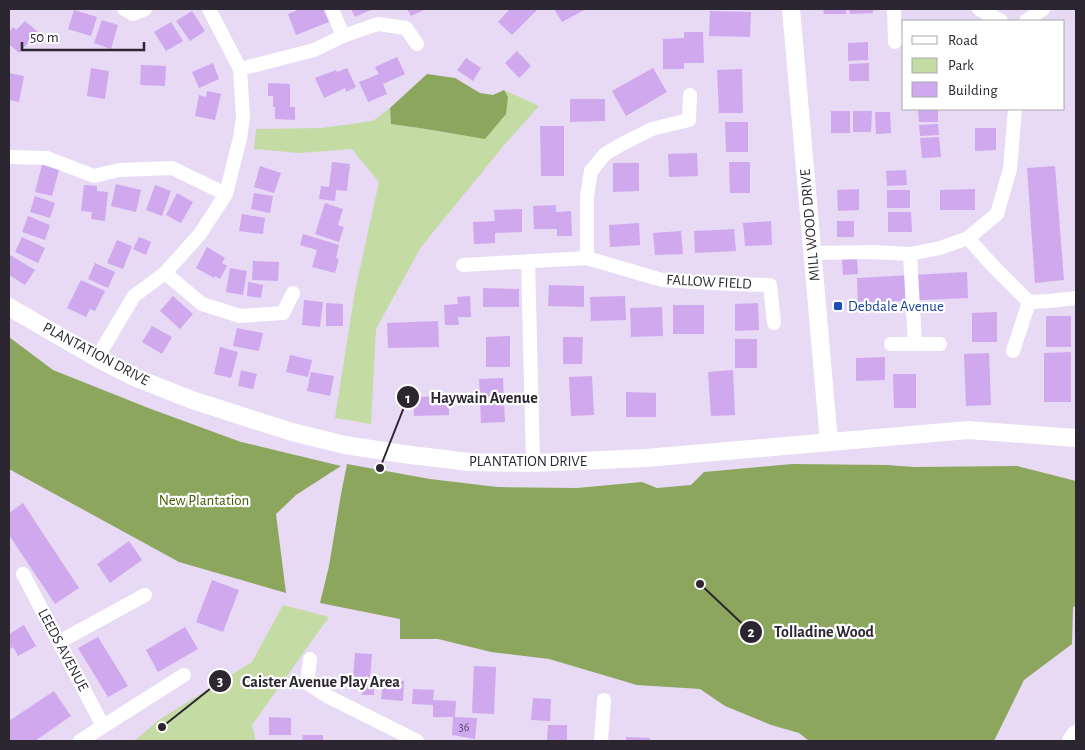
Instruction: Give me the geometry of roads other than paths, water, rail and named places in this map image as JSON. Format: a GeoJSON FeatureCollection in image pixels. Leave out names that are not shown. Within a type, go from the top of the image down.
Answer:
{"type":"FeatureCollection","features":[{"type":"Feature","properties":{"kind":"main road"},"geometry":{"type":"LineString","coordinates":[[1072,741],[1076,735]]}},
{"type":"Feature","properties":{"kind":"street"},"geometry":{"type":"LineString","coordinates":[[124,9],[133,14],[145,9]]}},
{"type":"Feature","properties":{"kind":"street"},"geometry":{"type":"LineString","coordinates":[[97,358],[134,296],[165,273],[200,234],[226,194],[240,138],[243,117],[240,69],[209,9]]}},
{"type":"Feature","properties":{"kind":"street"},"geometry":{"type":"LineString","coordinates":[[332,9],[343,36]]}},
{"type":"Feature","properties":{"kind":"street","name":"MILL WOOD DRIVE"},"geometry":{"type":"LineString","coordinates":[[791,9],[829,442]]}},
{"type":"Feature","properties":{"kind":"street"},"geometry":{"type":"LineString","coordinates":[[894,9],[895,42]]}},
{"type":"Feature","properties":{"kind":"street"},"geometry":{"type":"LineString","coordinates":[[979,9],[999,20]]}},
{"type":"Feature","properties":{"kind":"street"},"geometry":{"type":"LineString","coordinates":[[1027,20],[1043,9]]}},
{"type":"Feature","properties":{"kind":"street"},"geometry":{"type":"LineString","coordinates":[[240,69],[314,50],[343,36],[378,24],[406,28],[417,44]]}},
{"type":"Feature","properties":{"kind":"street"},"geometry":{"type":"LineString","coordinates":[[588,258],[587,196],[591,171],[605,154],[622,144],[652,129],[689,120],[690,95]]}},
{"type":"Feature","properties":{"kind":"street"},"geometry":{"type":"LineString","coordinates":[[812,252],[910,254],[940,248],[968,238],[997,214],[1010,169],[1015,110]]}},
{"type":"Feature","properties":{"kind":"street"},"geometry":{"type":"LineString","coordinates":[[9,157],[47,158],[94,176],[119,170],[172,168],[226,194]]}},
{"type":"Feature","properties":{"kind":"street"},"geometry":{"type":"LineString","coordinates":[[968,238],[1029,302],[1076,298]]}},
{"type":"Feature","properties":{"kind":"street"},"geometry":{"type":"LineString","coordinates":[[910,254],[915,344]]}},
{"type":"Feature","properties":{"kind":"street","name":"FALLOW FIELD"},"geometry":{"type":"LineString","coordinates":[[463,265],[588,258],[662,280],[729,284],[770,284],[774,323]]}},
{"type":"Feature","properties":{"kind":"street"},"geometry":{"type":"LineString","coordinates":[[528,261],[533,463]]}},
{"type":"Feature","properties":{"kind":"street"},"geometry":{"type":"LineString","coordinates":[[165,273],[202,304],[240,316],[283,313],[293,293]]}},
{"type":"Feature","properties":{"kind":"street"},"geometry":{"type":"LineString","coordinates":[[1013,351],[1029,302]]}},
{"type":"Feature","properties":{"kind":"street","name":"PLANTATION DRIVE"},"geometry":{"type":"LineString","coordinates":[[9,307],[97,358],[134,377],[192,400],[292,432],[345,445],[469,462],[533,463],[646,458],[968,430],[1076,438]]}},
{"type":"Feature","properties":{"kind":"street"},"geometry":{"type":"LineString","coordinates":[[890,344],[940,344]]}},
{"type":"Feature","properties":{"kind":"street","name":"LEEDS AVENUE"},"geometry":{"type":"LineString","coordinates":[[23,574],[104,726]]}},
{"type":"Feature","properties":{"kind":"street"},"geometry":{"type":"LineString","coordinates":[[59,642],[145,594]]}},
{"type":"Feature","properties":{"kind":"street"},"geometry":{"type":"LineString","coordinates":[[310,659],[307,683],[329,697],[417,741]]}},
{"type":"Feature","properties":{"kind":"street"},"geometry":{"type":"LineString","coordinates":[[80,741],[184,675]]}},
{"type":"Feature","properties":{"kind":"street"},"geometry":{"type":"LineString","coordinates":[[601,741],[604,700]]}},
{"type":"Feature","properties":{"kind":"place","name":"Debdale Avenue"},"geometry":{"type":"Point","coordinates":[838,306]}},
{"type":"Feature","properties":{"kind":"place","name":"Haywain Avenue"},"geometry":{"type":"Point","coordinates":[380,468]}},
{"type":"Feature","properties":{"kind":"place","name":"Tolladine Wood"},"geometry":{"type":"Point","coordinates":[700,584]}},
{"type":"Feature","properties":{"kind":"place","name":"Caister Avenue Play Area"},"geometry":{"type":"Point","coordinates":[162,727]}},
{"type":"Feature","properties":{"kind":"park label","name":"New Plantation"},"geometry":{"type":"Point","coordinates":[204,500]}}]}
